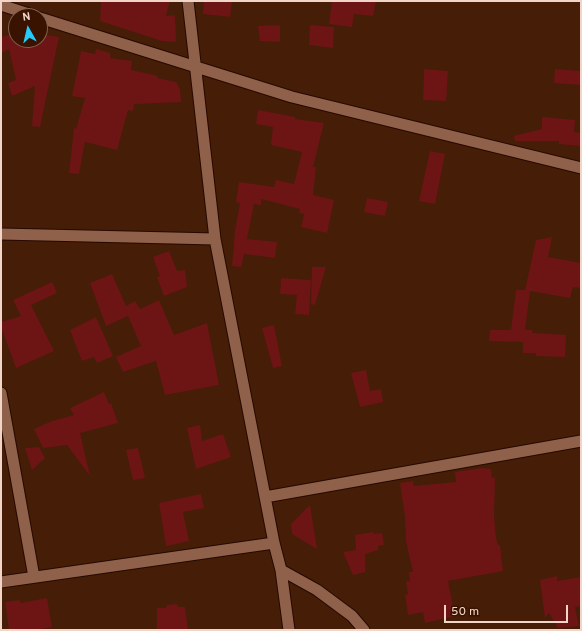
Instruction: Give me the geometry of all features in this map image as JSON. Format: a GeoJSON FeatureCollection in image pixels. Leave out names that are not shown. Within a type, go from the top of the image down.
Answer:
{"type":"FeatureCollection","features":[{"type":"Feature","properties":{"kind":"street"},"geometry":{"type":"LineString","coordinates":[[188,1],[215,239],[274,543],[281,570],[289,630]]}},
{"type":"Feature","properties":{"kind":"street"},"geometry":{"type":"LineString","coordinates":[[48,21],[292,97],[581,168]]}},
{"type":"Feature","properties":{"kind":"street"},"geometry":{"type":"LineString","coordinates":[[1,234],[215,239]]}},
{"type":"Feature","properties":{"kind":"street"},"geometry":{"type":"LineString","coordinates":[[1,393],[34,577]]}},
{"type":"Feature","properties":{"kind":"street"},"geometry":{"type":"LineString","coordinates":[[265,497],[581,441]]}},
{"type":"Feature","properties":{"kind":"street"},"geometry":{"type":"LineString","coordinates":[[1,582],[274,543]]}},
{"type":"Feature","properties":{"kind":"street"},"geometry":{"type":"LineString","coordinates":[[281,570],[317,590],[352,616],[364,630]]}},
{"type":"Feature","properties":{"kind":"building"},"geometry":{"type":"Polygon","coordinates":[[[101,1],[170,1],[166,16],[175,15],[176,42],[162,41],[100,21],[101,1]]]}},
{"type":"Feature","properties":{"kind":"building"},"geometry":{"type":"Polygon","coordinates":[[[204,1],[232,1],[230,17],[203,14],[204,1]]]}},
{"type":"Feature","properties":{"kind":"building"},"geometry":{"type":"Polygon","coordinates":[[[332,1],[376,1],[373,16],[354,14],[352,27],[329,24],[332,1]]]}},
{"type":"Feature","properties":{"kind":"building"},"geometry":{"type":"Polygon","coordinates":[[[280,25],[280,42],[260,41],[258,26],[280,25]]]}},
{"type":"Feature","properties":{"kind":"building"},"geometry":{"type":"Polygon","coordinates":[[[310,25],[334,27],[333,48],[309,45],[310,25]]]}},
{"type":"Feature","properties":{"kind":"building"},"geometry":{"type":"Polygon","coordinates":[[[8,35],[8,48],[48,48],[48,35],[59,37],[40,127],[32,126],[35,86],[12,96],[8,83],[16,80],[9,49],[1,53],[1,37],[8,35]]]}},
{"type":"Feature","properties":{"kind":"building"},"geometry":{"type":"Polygon","coordinates":[[[96,49],[110,53],[110,58],[132,61],[131,70],[176,82],[180,89],[181,102],[134,104],[133,111],[128,110],[117,150],[85,142],[79,174],[69,173],[74,128],[76,129],[85,98],[72,96],[81,51],[95,54],[96,49]]]}},
{"type":"Feature","properties":{"kind":"building"},"geometry":{"type":"Polygon","coordinates":[[[424,69],[448,71],[446,101],[423,100],[424,69]]]}},
{"type":"Feature","properties":{"kind":"building"},"geometry":{"type":"Polygon","coordinates":[[[555,69],[581,71],[581,85],[554,83],[555,69]]]}},
{"type":"Feature","properties":{"kind":"building"},"geometry":{"type":"Polygon","coordinates":[[[258,110],[295,117],[295,119],[324,123],[313,167],[316,167],[313,195],[334,200],[327,233],[301,227],[304,214],[299,213],[300,209],[261,199],[261,205],[254,204],[247,239],[277,242],[275,258],[244,254],[241,267],[232,266],[235,231],[240,203],[236,202],[239,182],[274,187],[276,180],[294,184],[302,152],[271,145],[273,127],[256,124],[258,110]]]}},
{"type":"Feature","properties":{"kind":"building"},"geometry":{"type":"Polygon","coordinates":[[[542,117],[575,120],[574,132],[581,133],[581,146],[559,144],[559,141],[515,141],[514,136],[542,129],[542,117]]]}},
{"type":"Feature","properties":{"kind":"building"},"geometry":{"type":"Polygon","coordinates":[[[430,151],[445,154],[435,204],[419,201],[430,151]]]}},
{"type":"Feature","properties":{"kind":"building"},"geometry":{"type":"Polygon","coordinates":[[[367,198],[388,202],[385,216],[364,212],[367,198]]]}},
{"type":"Feature","properties":{"kind":"building"},"geometry":{"type":"Polygon","coordinates":[[[552,237],[548,257],[581,263],[581,288],[573,287],[570,298],[530,291],[525,330],[532,330],[533,333],[566,335],[565,357],[536,356],[536,353],[523,353],[523,342],[489,341],[490,330],[511,330],[516,290],[525,290],[536,240],[552,237]]]}},
{"type":"Feature","properties":{"kind":"building"},"geometry":{"type":"Polygon","coordinates":[[[169,251],[177,271],[185,270],[187,287],[164,296],[157,277],[160,276],[153,257],[169,251]]]}},
{"type":"Feature","properties":{"kind":"building"},"geometry":{"type":"Polygon","coordinates":[[[312,267],[326,267],[315,305],[311,304],[312,267]]]}},
{"type":"Feature","properties":{"kind":"building"},"geometry":{"type":"Polygon","coordinates":[[[112,274],[126,306],[135,301],[140,309],[159,300],[174,335],[207,323],[219,385],[165,395],[156,361],[123,372],[116,357],[141,346],[128,316],[106,326],[90,283],[112,274]]]}},
{"type":"Feature","properties":{"kind":"building"},"geometry":{"type":"Polygon","coordinates":[[[281,278],[311,280],[309,315],[295,314],[297,295],[280,294],[281,278]]]}},
{"type":"Feature","properties":{"kind":"building"},"geometry":{"type":"Polygon","coordinates":[[[52,282],[57,293],[31,305],[54,351],[16,368],[1,327],[1,322],[21,316],[13,300],[52,282]]]}},
{"type":"Feature","properties":{"kind":"building"},"geometry":{"type":"Polygon","coordinates":[[[96,317],[113,356],[97,363],[94,357],[82,361],[70,330],[96,317]]]}},
{"type":"Feature","properties":{"kind":"building"},"geometry":{"type":"Polygon","coordinates":[[[274,325],[282,366],[273,368],[262,328],[274,325]]]}},
{"type":"Feature","properties":{"kind":"building"},"geometry":{"type":"Polygon","coordinates":[[[366,370],[370,391],[381,389],[383,402],[360,407],[351,373],[366,370]]]}},
{"type":"Feature","properties":{"kind":"building"},"geometry":{"type":"Polygon","coordinates":[[[104,392],[109,404],[111,403],[118,423],[80,433],[90,476],[67,445],[43,448],[34,429],[52,421],[74,415],[70,408],[104,392]]]}},
{"type":"Feature","properties":{"kind":"building"},"geometry":{"type":"Polygon","coordinates":[[[200,425],[202,441],[223,434],[231,457],[196,469],[187,428],[200,425]]]}},
{"type":"Feature","properties":{"kind":"building"},"geometry":{"type":"Polygon","coordinates":[[[39,447],[45,458],[32,470],[25,448],[39,447]]]}},
{"type":"Feature","properties":{"kind":"building"},"geometry":{"type":"Polygon","coordinates":[[[138,448],[145,478],[133,480],[126,450],[138,448]]]}},
{"type":"Feature","properties":{"kind":"building"},"geometry":{"type":"Polygon","coordinates":[[[482,468],[491,469],[492,478],[495,477],[494,516],[496,538],[498,545],[500,545],[503,571],[448,581],[455,616],[425,623],[423,612],[408,615],[405,595],[408,594],[406,582],[410,581],[409,572],[413,572],[406,541],[405,517],[400,483],[413,481],[414,486],[456,482],[455,472],[482,468]]]}},
{"type":"Feature","properties":{"kind":"building"},"geometry":{"type":"Polygon","coordinates":[[[201,494],[204,508],[183,512],[189,541],[166,546],[159,503],[201,494]]]}},
{"type":"Feature","properties":{"kind":"building"},"geometry":{"type":"Polygon","coordinates":[[[310,505],[317,549],[292,534],[291,524],[310,505]]]}},
{"type":"Feature","properties":{"kind":"building"},"geometry":{"type":"Polygon","coordinates":[[[373,532],[373,534],[382,533],[384,545],[378,546],[378,550],[365,554],[365,572],[353,575],[343,552],[356,550],[355,535],[373,532]]]}},
{"type":"Feature","properties":{"kind":"building"},"geometry":{"type":"Polygon","coordinates":[[[557,576],[557,581],[581,577],[581,606],[575,607],[579,626],[558,628],[549,613],[545,618],[540,580],[557,576]]]}},
{"type":"Feature","properties":{"kind":"building"},"geometry":{"type":"Polygon","coordinates":[[[47,598],[52,627],[37,630],[9,630],[5,602],[20,600],[20,603],[47,598]]]}},
{"type":"Feature","properties":{"kind":"building"},"geometry":{"type":"Polygon","coordinates":[[[177,604],[178,607],[185,607],[188,630],[157,630],[157,608],[166,608],[167,605],[177,604]]]}}]}
